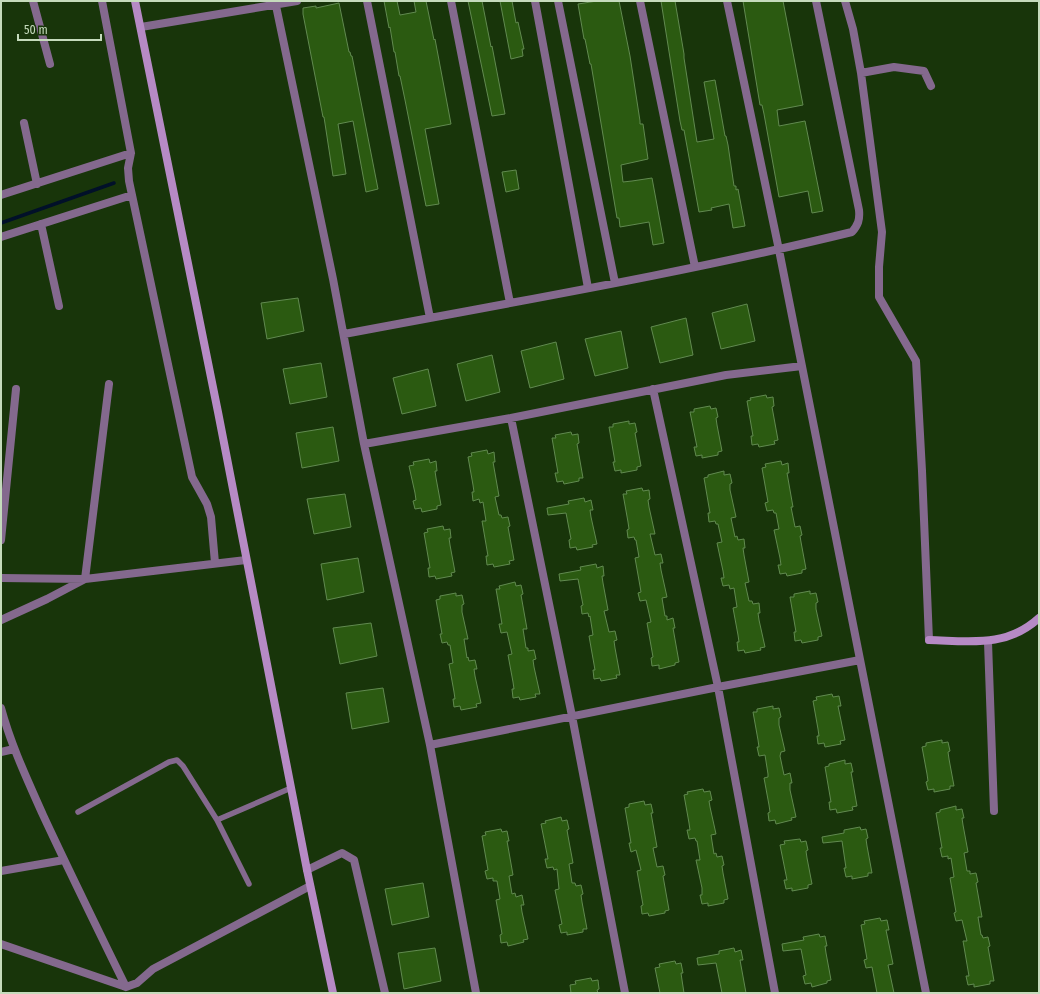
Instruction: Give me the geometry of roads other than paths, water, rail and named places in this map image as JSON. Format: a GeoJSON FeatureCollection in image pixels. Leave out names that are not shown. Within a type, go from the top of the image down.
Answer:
{"type":"FeatureCollection","features":[{"type":"Feature","properties":{"kind":"street"},"geometry":{"type":"LineString","coordinates":[[33,1],[50,64]]}},
{"type":"Feature","properties":{"kind":"street"},"geometry":{"type":"LineString","coordinates":[[102,1],[131,153],[128,168],[132,195],[192,477],[207,504],[210,517],[215,563]]}},
{"type":"Feature","properties":{"kind":"street"},"geometry":{"type":"LineString","coordinates":[[135,1],[218,412],[310,886],[333,993]]}},
{"type":"Feature","properties":{"kind":"street"},"geometry":{"type":"LineString","coordinates":[[141,27],[275,3],[297,1]]}},
{"type":"Feature","properties":{"kind":"street"},"geometry":{"type":"LineString","coordinates":[[367,1],[430,318]]}},
{"type":"Feature","properties":{"kind":"street"},"geometry":{"type":"LineString","coordinates":[[451,1],[510,303]]}},
{"type":"Feature","properties":{"kind":"street"},"geometry":{"type":"LineString","coordinates":[[535,1],[588,288]]}},
{"type":"Feature","properties":{"kind":"street"},"geometry":{"type":"LineString","coordinates":[[558,1],[615,283]]}},
{"type":"Feature","properties":{"kind":"street"},"geometry":{"type":"LineString","coordinates":[[640,1],[695,267]]}},
{"type":"Feature","properties":{"kind":"street"},"geometry":{"type":"LineString","coordinates":[[727,1],[779,250],[926,993]]}},
{"type":"Feature","properties":{"kind":"street"},"geometry":{"type":"LineString","coordinates":[[344,334],[695,267],[779,250],[852,232],[856,228],[860,219],[816,1]]}},
{"type":"Feature","properties":{"kind":"street"},"geometry":{"type":"LineString","coordinates":[[845,1],[853,29],[861,73],[882,232],[879,297],[916,362],[929,640],[988,642],[1004,638],[1030,626],[1039,618]]}},
{"type":"Feature","properties":{"kind":"street"},"geometry":{"type":"LineString","coordinates":[[275,3],[334,279],[364,444],[430,745],[476,993]]}},
{"type":"Feature","properties":{"kind":"street"},"geometry":{"type":"LineString","coordinates":[[861,73],[894,68],[924,71],[931,86]]}},
{"type":"Feature","properties":{"kind":"street"},"geometry":{"type":"LineString","coordinates":[[24,123],[37,184]]}},
{"type":"Feature","properties":{"kind":"street"},"geometry":{"type":"LineString","coordinates":[[1,195],[131,153]]}},
{"type":"Feature","properties":{"kind":"street"},"geometry":{"type":"LineString","coordinates":[[1,237],[132,195]]}},
{"type":"Feature","properties":{"kind":"street"},"geometry":{"type":"LineString","coordinates":[[41,224],[59,306]]}},
{"type":"Feature","properties":{"kind":"street"},"geometry":{"type":"LineString","coordinates":[[364,444],[512,418],[726,375],[802,366]]}},
{"type":"Feature","properties":{"kind":"street"},"geometry":{"type":"LineString","coordinates":[[85,579],[109,384]]}},
{"type":"Feature","properties":{"kind":"street"},"geometry":{"type":"LineString","coordinates":[[1,540],[16,389]]}},
{"type":"Feature","properties":{"kind":"street"},"geometry":{"type":"LineString","coordinates":[[652,390],[718,687],[775,993]]}},
{"type":"Feature","properties":{"kind":"street"},"geometry":{"type":"LineString","coordinates":[[512,418],[572,716],[625,993]]}},
{"type":"Feature","properties":{"kind":"street"},"geometry":{"type":"LineString","coordinates":[[1,578],[85,579],[246,560]]}},
{"type":"Feature","properties":{"kind":"street"},"geometry":{"type":"LineString","coordinates":[[1,620],[47,599],[85,579]]}},
{"type":"Feature","properties":{"kind":"street"},"geometry":{"type":"LineString","coordinates":[[988,642],[994,811]]}},
{"type":"Feature","properties":{"kind":"street"},"geometry":{"type":"LineString","coordinates":[[430,745],[860,660]]}},
{"type":"Feature","properties":{"kind":"street"},"geometry":{"type":"LineString","coordinates":[[1,708],[14,749],[64,860],[126,987]]}},
{"type":"Feature","properties":{"kind":"street"},"geometry":{"type":"LineString","coordinates":[[1,752],[14,749]]}},
{"type":"Feature","properties":{"kind":"street"},"geometry":{"type":"LineString","coordinates":[[307,870],[342,853],[354,860],[385,993]]}},
{"type":"Feature","properties":{"kind":"street"},"geometry":{"type":"LineString","coordinates":[[1,871],[64,860]]}},
{"type":"Feature","properties":{"kind":"street"},"geometry":{"type":"LineString","coordinates":[[1,944],[126,987],[137,983],[153,969],[310,886]]}},
{"type":"Feature","properties":{"kind":"street"},"geometry":{"type":"LineString","coordinates":[[136,993],[137,983]]}},
{"type":"Feature","properties":{"kind":"lane"},"geometry":{"type":"LineString","coordinates":[[78,812],[169,762],[177,760],[183,766],[217,820],[249,884]]}},
{"type":"Feature","properties":{"kind":"lane"},"geometry":{"type":"LineString","coordinates":[[217,820],[291,788]]}},
{"type":"Feature","properties":{"kind":"waterway"},"geometry":{"type":"LineString","coordinates":[[1,223],[114,183]]}}]}
